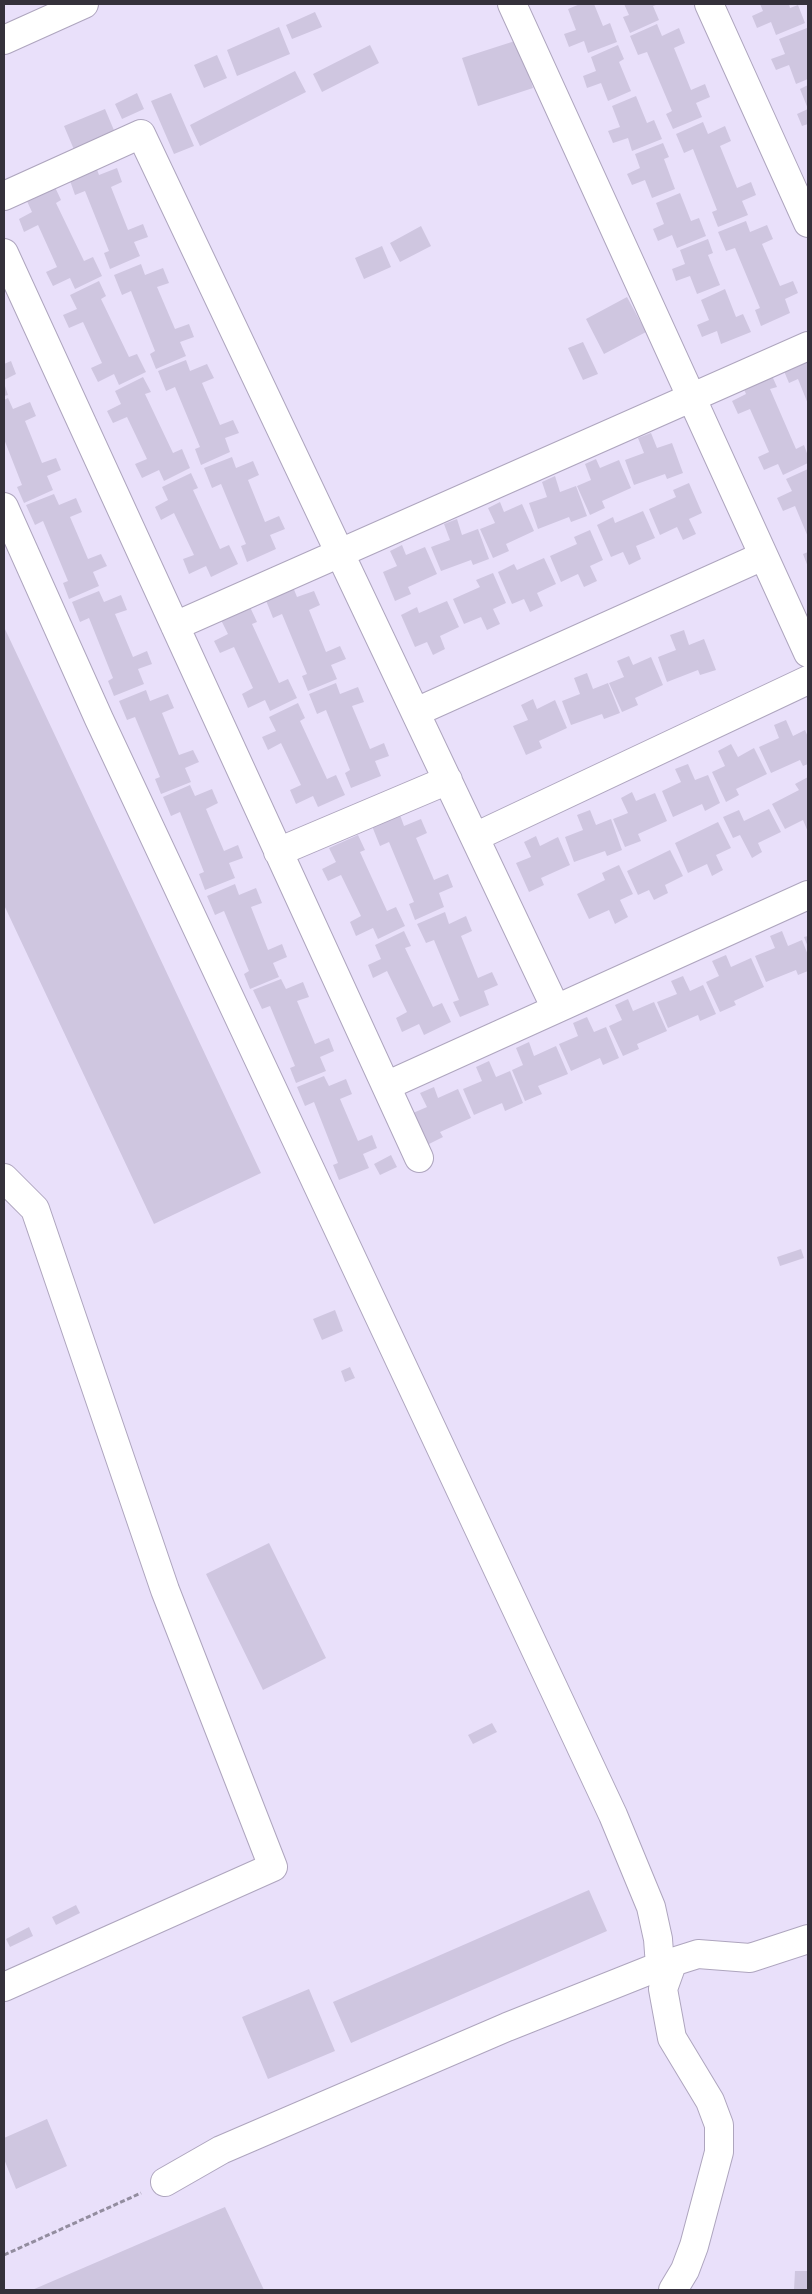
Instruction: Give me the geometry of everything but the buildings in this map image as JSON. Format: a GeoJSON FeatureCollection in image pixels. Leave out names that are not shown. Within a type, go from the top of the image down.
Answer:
{"type":"FeatureCollection","features":[{"type":"Feature","properties":{"kind":"main road"},"geometry":{"type":"LineString","coordinates":[[4,40],[84,4]]}},
{"type":"Feature","properties":{"kind":"main road"},"geometry":{"type":"LineString","coordinates":[[512,4],[763,556],[801,617],[808,653]]}},
{"type":"Feature","properties":{"kind":"main road"},"geometry":{"type":"LineString","coordinates":[[709,4],[808,223]]}},
{"type":"Feature","properties":{"kind":"main road"},"geometry":{"type":"LineString","coordinates":[[4,196],[141,134],[556,1009]]}},
{"type":"Feature","properties":{"kind":"main road"},"geometry":{"type":"LineString","coordinates":[[4,253],[418,1158]]}},
{"type":"Feature","properties":{"kind":"main road"},"geometry":{"type":"LineString","coordinates":[[175,626],[808,346]]}},
{"type":"Feature","properties":{"kind":"main road"},"geometry":{"type":"LineString","coordinates":[[4,508],[104,728],[613,1815],[651,1907],[666,1965],[663,1989],[672,2038],[710,2101],[719,2125],[719,2152],[694,2246],[685,2270],[673,2290]]}},
{"type":"Feature","properties":{"kind":"main road"},"geometry":{"type":"LineString","coordinates":[[416,712],[763,556]]}},
{"type":"Feature","properties":{"kind":"main road"},"geometry":{"type":"LineString","coordinates":[[475,837],[808,680]]}},
{"type":"Feature","properties":{"kind":"main road"},"geometry":{"type":"LineString","coordinates":[[278,852],[448,780]]}},
{"type":"Feature","properties":{"kind":"main road"},"geometry":{"type":"LineString","coordinates":[[386,1086],[808,895]]}},
{"type":"Feature","properties":{"kind":"main road"},"geometry":{"type":"LineString","coordinates":[[4,1178],[35,1209],[165,1590],[273,1867],[4,1987]]}},
{"type":"Feature","properties":{"kind":"main road"},"geometry":{"type":"LineString","coordinates":[[165,2182],[221,2150],[506,2027],[666,1965],[698,1954],[750,1958],[808,1939]]}},
{"type":"Feature","properties":{"kind":"path"},"geometry":{"type":"LineString","coordinates":[[4,2255],[165,2182]]}}]}
